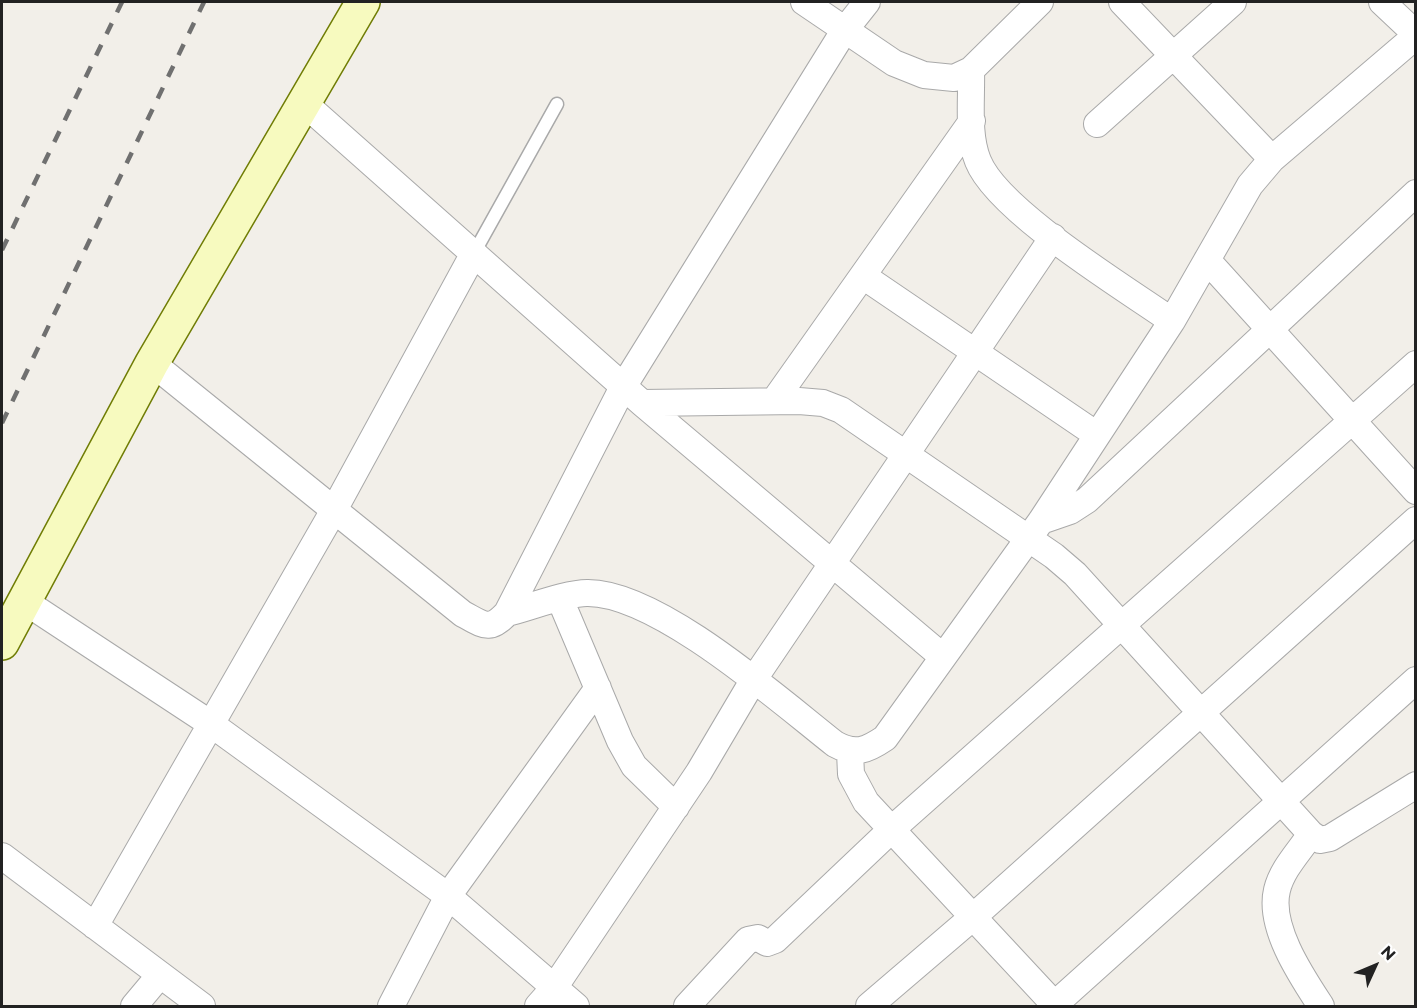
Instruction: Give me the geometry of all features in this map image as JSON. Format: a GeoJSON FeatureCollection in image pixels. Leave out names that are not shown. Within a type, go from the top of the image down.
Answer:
{"type":"FeatureCollection","features":[{"type":"Feature","properties":{"kind":"main road"},"geometry":{"type":"LineString","coordinates":[[2,644],[152,363],[363,2]]}},
{"type":"Feature","properties":{"kind":"street"},"geometry":{"type":"LineString","coordinates":[[804,2],[894,63],[924,75],[954,78],[971,70],[1040,2]]}},
{"type":"Feature","properties":{"kind":"street"},"geometry":{"type":"LineString","coordinates":[[152,363],[463,614],[486,626],[496,624],[507,613],[844,31],[867,2]]}},
{"type":"Feature","properties":{"kind":"street"},"geometry":{"type":"LineString","coordinates":[[1122,2],[1272,159]]}},
{"type":"Feature","properties":{"kind":"street"},"geometry":{"type":"LineString","coordinates":[[1097,124],[1233,2]]}},
{"type":"Feature","properties":{"kind":"street"},"geometry":{"type":"LineString","coordinates":[[507,613],[585,593],[617,597],[653,611],[754,679],[835,744],[850,752],[868,750],[885,738],[1035,530],[1172,321],[1250,185],[1272,159],[1416,35],[1382,2]]}},
{"type":"Feature","properties":{"kind":"street"},"geometry":{"type":"LineString","coordinates":[[971,70],[973,145],[978,163],[1009,200],[1053,237],[1172,321]]}},
{"type":"Feature","properties":{"kind":"street"},"geometry":{"type":"LineString","coordinates":[[304,104],[632,395],[943,657]]}},
{"type":"Feature","properties":{"kind":"street"},"geometry":{"type":"LineString","coordinates":[[774,401],[972,121]]}},
{"type":"Feature","properties":{"kind":"street"},"geometry":{"type":"LineString","coordinates":[[1035,530],[1087,500],[1416,193]]}},
{"type":"Feature","properties":{"kind":"street"},"geometry":{"type":"LineString","coordinates":[[546,997],[676,807],[754,679],[1053,237]]}},
{"type":"Feature","properties":{"kind":"street"},"geometry":{"type":"LineString","coordinates":[[95,926],[334,510],[474,254]]}},
{"type":"Feature","properties":{"kind":"street"},"geometry":{"type":"LineString","coordinates":[[1207,260],[1416,490]]}},
{"type":"Feature","properties":{"kind":"street"},"geometry":{"type":"LineString","coordinates":[[862,276],[1097,435]]}},
{"type":"Feature","properties":{"kind":"street"},"geometry":{"type":"LineString","coordinates":[[687,1006],[748,940],[758,938],[767,943],[775,940],[892,829],[1416,364]]}},
{"type":"Feature","properties":{"kind":"street"},"geometry":{"type":"LineString","coordinates":[[632,395],[815,402],[832,406],[906,454],[1035,530],[1281,802],[1311,834],[1320,840],[1330,838],[1416,785]]}},
{"type":"Feature","properties":{"kind":"street"},"geometry":{"type":"LineString","coordinates":[[869,1006],[973,917],[1416,520]]}},
{"type":"Feature","properties":{"kind":"street"},"geometry":{"type":"LineString","coordinates":[[560,599],[634,766],[676,807]]}},
{"type":"Feature","properties":{"kind":"street"},"geometry":{"type":"LineString","coordinates":[[24,601],[211,724],[448,896],[546,997],[576,1006]]}},
{"type":"Feature","properties":{"kind":"street"},"geometry":{"type":"LineString","coordinates":[[850,752],[851,774],[866,802],[1054,1006],[1416,680]]}},
{"type":"Feature","properties":{"kind":"street"},"geometry":{"type":"LineString","coordinates":[[391,1006],[448,896],[598,688]]}},
{"type":"Feature","properties":{"kind":"street"},"geometry":{"type":"LineString","coordinates":[[1311,834],[1284,871],[1276,892],[1277,911],[1286,945],[1321,1006]]}},
{"type":"Feature","properties":{"kind":"street"},"geometry":{"type":"LineString","coordinates":[[2,856],[202,1006]]}},
{"type":"Feature","properties":{"kind":"street"},"geometry":{"type":"LineString","coordinates":[[134,1006],[160,975]]}},
{"type":"Feature","properties":{"kind":"lane"},"geometry":{"type":"LineString","coordinates":[[474,254],[557,104]]}},
{"type":"Feature","properties":{"kind":"railway"},"geometry":{"type":"LineString","coordinates":[[2,250],[122,2]]}},
{"type":"Feature","properties":{"kind":"railway"},"geometry":{"type":"LineString","coordinates":[[2,423],[204,2]]}}]}
